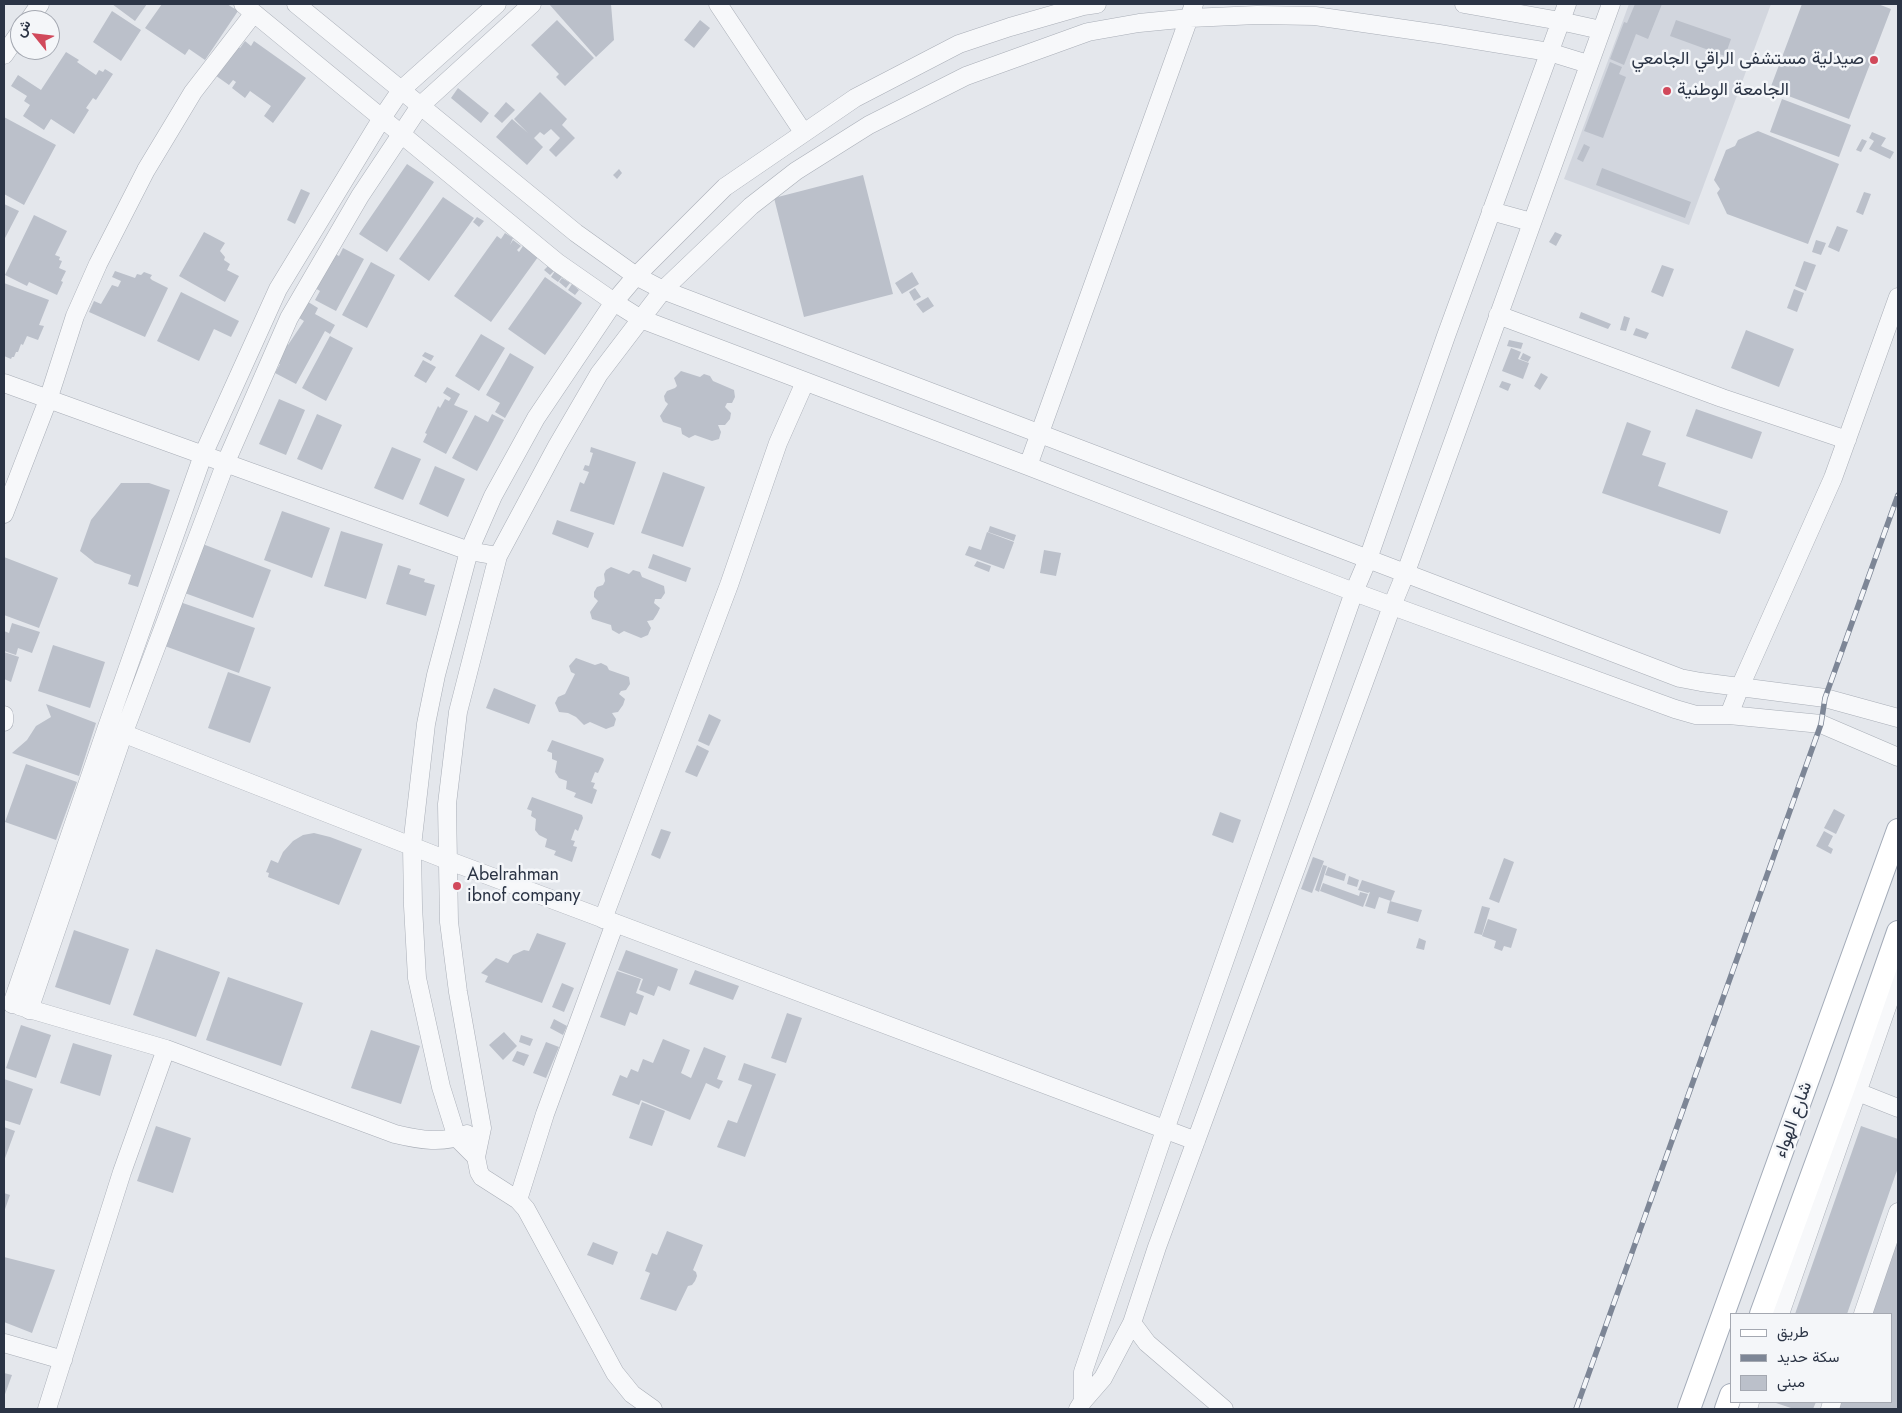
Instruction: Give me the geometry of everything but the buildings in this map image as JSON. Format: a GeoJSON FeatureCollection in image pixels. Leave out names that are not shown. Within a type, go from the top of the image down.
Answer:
{"type":"FeatureCollection","features":[{"type":"Feature","properties":{"kind":"main road","name":"شارع الهواء"},"geometry":{"type":"LineString","coordinates":[[1689,1409],[1898,830]]}},
{"type":"Feature","properties":{"kind":"main road","name":"شارع الهواء"},"geometry":{"type":"LineString","coordinates":[[1760,1313],[1850,1090],[1898,932]]}},
{"type":"Feature","properties":{"kind":"street"},"geometry":{"type":"LineString","coordinates":[[296,4],[576,233],[636,276],[663,290],[1680,678],[1825,698],[1898,718]]}},
{"type":"Feature","properties":{"kind":"street"},"geometry":{"type":"LineString","coordinates":[[15,1005],[107,727],[203,455],[278,290],[382,118],[401,90],[497,4]]}},
{"type":"Feature","properties":{"kind":"street"},"geometry":{"type":"LineString","coordinates":[[15,1005],[124,732],[226,462],[289,318],[360,196],[420,106],[532,4]]}},
{"type":"Feature","properties":{"kind":"street"},"geometry":{"type":"LineString","coordinates":[[718,4],[803,132]]}},
{"type":"Feature","properties":{"kind":"street"},"geometry":{"type":"LineString","coordinates":[[476,1157],[457,1138],[441,1087],[418,978],[413,906],[412,846],[426,724],[436,675],[469,551],[493,496],[536,418],[614,302],[636,276],[725,187],[855,98],[959,44],[1037,11],[1097,4]]}},
{"type":"Feature","properties":{"kind":"street"},"geometry":{"type":"LineString","coordinates":[[1464,4],[1601,30]]}},
{"type":"Feature","properties":{"kind":"street"},"geometry":{"type":"LineString","coordinates":[[1080,1405],[1083,1372],[1165,1130],[1354,592],[1368,559],[1566,4]]}},
{"type":"Feature","properties":{"kind":"street"},"geometry":{"type":"LineString","coordinates":[[1080,1405],[1103,1378],[1132,1323],[1157,1247],[1406,572],[1611,4]]}},
{"type":"Feature","properties":{"kind":"street"},"geometry":{"type":"LineString","coordinates":[[4,514],[48,400],[75,316],[87,288],[146,170],[193,92],[248,8],[558,263],[641,319],[1354,592],[1675,710],[1696,715],[1730,715],[1821,724],[1898,757]]}},
{"type":"Feature","properties":{"kind":"street"},"geometry":{"type":"LineString","coordinates":[[653,1409],[632,1394],[615,1373],[532,1218],[518,1200],[482,1177],[479,1172],[476,1157],[482,1128],[458,992],[449,922],[447,804],[458,712],[498,556],[557,446],[599,374],[663,290],[751,206],[796,171],[869,125],[966,76],[1079,36],[1192,11],[1315,16],[1549,52],[1588,64]]}},
{"type":"Feature","properties":{"kind":"street"},"geometry":{"type":"LineString","coordinates":[[1028,466],[1192,11]]}},
{"type":"Feature","properties":{"kind":"street"},"geometry":{"type":"LineString","coordinates":[[1491,211],[1531,222]]}},
{"type":"Feature","properties":{"kind":"street"},"geometry":{"type":"LineString","coordinates":[[1730,715],[1740,687],[1833,478],[1898,297]]}},
{"type":"Feature","properties":{"kind":"street"},"geometry":{"type":"LineString","coordinates":[[1498,315],[1722,398],[1847,440]]}},
{"type":"Feature","properties":{"kind":"street"},"geometry":{"type":"LineString","coordinates":[[518,1200],[609,921],[729,586],[775,450],[805,382]]}},
{"type":"Feature","properties":{"kind":"street"},"geometry":{"type":"LineString","coordinates":[[4,383],[469,551],[498,556]]}},
{"type":"Feature","properties":{"kind":"street"},"geometry":{"type":"LineString","coordinates":[[4,715],[4,722]]}},
{"type":"Feature","properties":{"kind":"street"},"geometry":{"type":"LineString","coordinates":[[107,727],[124,732],[447,860],[1196,1141]]}},
{"type":"Feature","properties":{"kind":"street"},"geometry":{"type":"LineString","coordinates":[[1780,1313],[1850,1090],[1898,974]]}},
{"type":"Feature","properties":{"kind":"street"},"geometry":{"type":"LineString","coordinates":[[15,1005],[166,1049],[395,1134],[420,1140],[444,1140],[457,1138],[482,1128]]}},
{"type":"Feature","properties":{"kind":"street"},"geometry":{"type":"LineString","coordinates":[[47,1409],[122,1172],[166,1049]]}},
{"type":"Feature","properties":{"kind":"street"},"geometry":{"type":"LineString","coordinates":[[1850,1090],[1898,1108]]}},
{"type":"Feature","properties":{"kind":"street"},"geometry":{"type":"LineString","coordinates":[[1863,1313],[1898,1212]]}},
{"type":"Feature","properties":{"kind":"street"},"geometry":{"type":"LineString","coordinates":[[1132,1323],[1147,1343],[1224,1409]]}},
{"type":"Feature","properties":{"kind":"street"},"geometry":{"type":"LineString","coordinates":[[4,1343],[63,1360]]}},
{"type":"Feature","properties":{"kind":"shaded area","name":"الجامعة الوطنية"},"geometry":{"type":"Polygon","coordinates":[[[1629,4],[1771,4],[1689,225],[1564,179],[1629,4]]]}},
{"type":"Feature","properties":{"kind":"railway"},"geometry":{"type":"LineString","coordinates":[[1576,1409],[1821,724],[1825,698],[1898,495]]}},
{"type":"Feature","properties":{"kind":"place","name":"صيدلية مستشفى الراقي الجامعي"},"geometry":{"type":"Point","coordinates":[1874,60]}},
{"type":"Feature","properties":{"kind":"place","name":"الجامعة الوطنية"},"geometry":{"type":"Point","coordinates":[1667,91]}},
{"type":"Feature","properties":{"kind":"place","name":"Abelrahman ibnof company"},"geometry":{"type":"Point","coordinates":[457,886]}}]}
